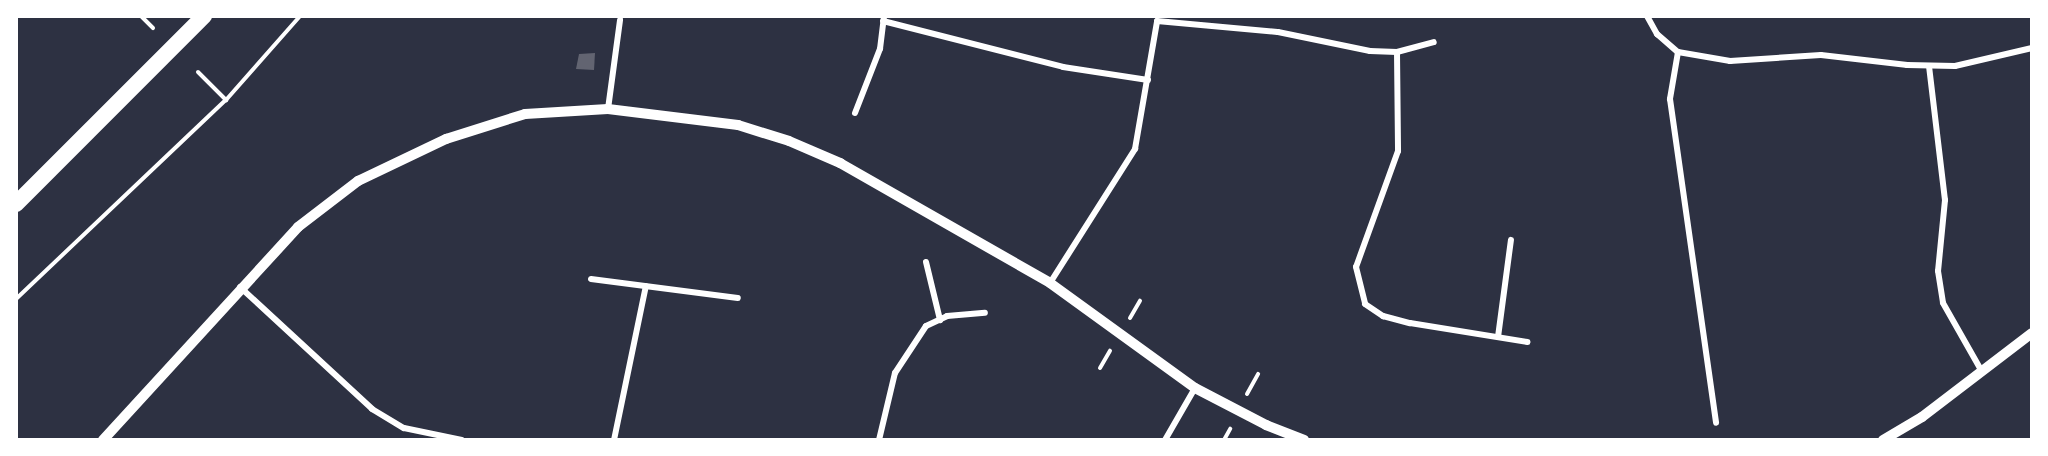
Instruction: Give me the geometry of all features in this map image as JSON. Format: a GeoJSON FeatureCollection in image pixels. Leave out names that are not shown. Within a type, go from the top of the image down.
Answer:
{"type":"FeatureCollection","features":[{"type":"Feature","properties":{"kind":"highway"},"geometry":{"type":"LineString","coordinates":[[16,204],[204,16]]}},
{"type":"Feature","properties":{"kind":"street"},"geometry":{"type":"LineString","coordinates":[[1647,16],[1657,34],[1678,52],[1730,61],[1821,55],[1929,66],[1955,66],[2031,48]]}},
{"type":"Feature","properties":{"kind":"street"},"geometry":{"type":"LineString","coordinates":[[855,113],[880,49],[884,19],[1063,67],[1148,80]]}},
{"type":"Feature","properties":{"kind":"street"},"geometry":{"type":"LineString","coordinates":[[1050,283],[1135,149],[1157,19],[1278,32],[1371,51],[1397,52],[1434,42]]}},
{"type":"Feature","properties":{"kind":"street"},"geometry":{"type":"LineString","coordinates":[[608,110],[620,20]]}},
{"type":"Feature","properties":{"kind":"street"},"geometry":{"type":"LineString","coordinates":[[1397,52],[1398,151],[1362,243],[1356,267],[1358,286],[1365,304],[1383,316],[1527,342]]}},
{"type":"Feature","properties":{"kind":"street"},"geometry":{"type":"LineString","coordinates":[[1678,52],[1670,99],[1716,423]]}},
{"type":"Feature","properties":{"kind":"street"},"geometry":{"type":"LineString","coordinates":[[1929,66],[1945,200],[1938,272],[1944,303],[1981,370]]}},
{"type":"Feature","properties":{"kind":"street"},"geometry":{"type":"LineString","coordinates":[[103,440],[240,286],[298,227],[358,181],[446,139],[525,114],[608,110],[738,125],[789,141],[840,163],[1050,283],[1195,388],[1266,426],[1304,440]]}},
{"type":"Feature","properties":{"kind":"street"},"geometry":{"type":"LineString","coordinates":[[1498,337],[1511,240]]}},
{"type":"Feature","properties":{"kind":"street"},"geometry":{"type":"LineString","coordinates":[[926,262],[940,320]]}},
{"type":"Feature","properties":{"kind":"street"},"geometry":{"type":"LineString","coordinates":[[591,279],[738,298]]}},
{"type":"Feature","properties":{"kind":"street"},"geometry":{"type":"LineString","coordinates":[[240,286],[372,409],[404,428],[462,440]]}},
{"type":"Feature","properties":{"kind":"street"},"geometry":{"type":"LineString","coordinates":[[614,440],[646,286]]}},
{"type":"Feature","properties":{"kind":"street"},"geometry":{"type":"LineString","coordinates":[[879,440],[895,374],[926,326],[968,312],[985,313]]}},
{"type":"Feature","properties":{"kind":"street"},"geometry":{"type":"LineString","coordinates":[[1883,440],[1922,417],[2031,333]]}},
{"type":"Feature","properties":{"kind":"street"},"geometry":{"type":"LineString","coordinates":[[1165,440],[1195,388]]}},
{"type":"Feature","properties":{"kind":"path"},"geometry":{"type":"LineString","coordinates":[[141,16],[153,28]]}},
{"type":"Feature","properties":{"kind":"path"},"geometry":{"type":"LineString","coordinates":[[16,299],[226,100],[300,16]]}},
{"type":"Feature","properties":{"kind":"path"},"geometry":{"type":"LineString","coordinates":[[198,72],[226,100]]}},
{"type":"Feature","properties":{"kind":"path"},"geometry":{"type":"LineString","coordinates":[[17,288],[22,293]]}},
{"type":"Feature","properties":{"kind":"path"},"geometry":{"type":"LineString","coordinates":[[1129,322],[1140,300]]}},
{"type":"Feature","properties":{"kind":"path"},"geometry":{"type":"LineString","coordinates":[[1100,368],[1111,350]]}},
{"type":"Feature","properties":{"kind":"path"},"geometry":{"type":"LineString","coordinates":[[1245,397],[1258,374]]}},
{"type":"Feature","properties":{"kind":"path"},"geometry":{"type":"LineString","coordinates":[[1224,440],[1231,425]]}},
{"type":"Feature","properties":{"kind":"building"},"geometry":{"type":"Polygon","coordinates":[[[595,53],[594,70],[576,69],[579,54],[595,53]]]}}]}
